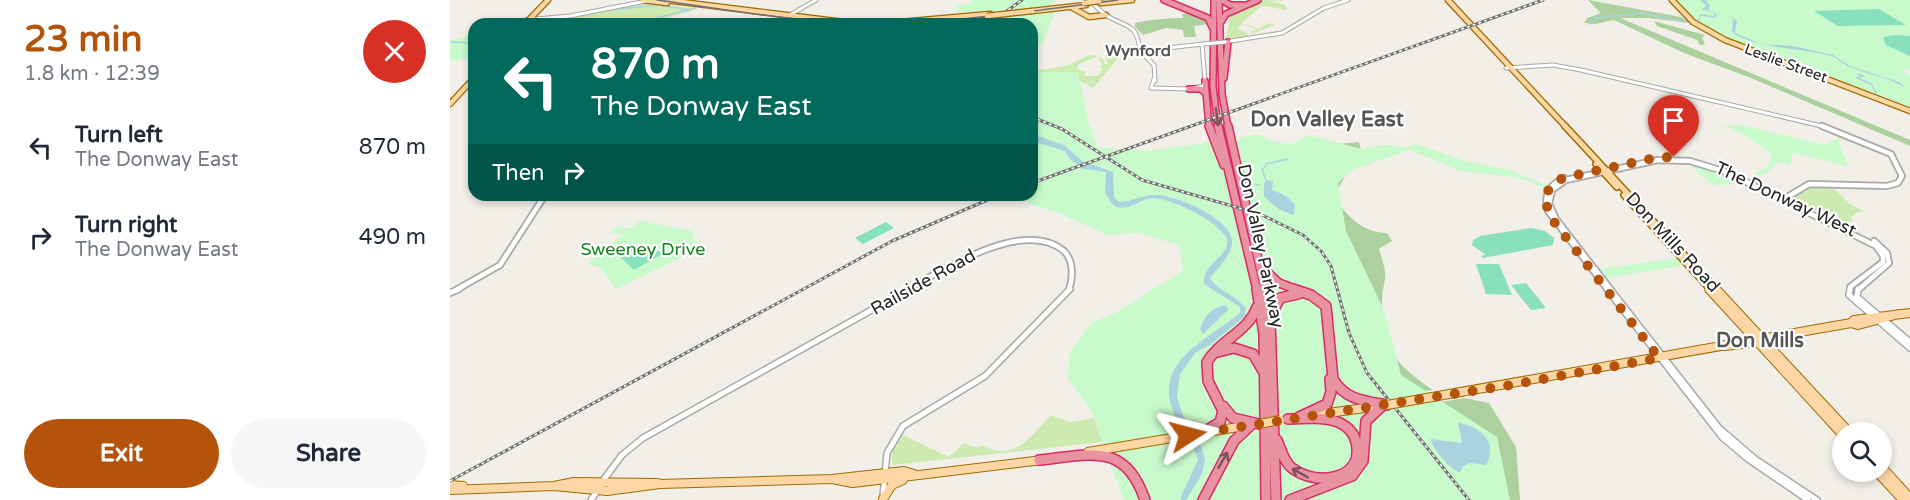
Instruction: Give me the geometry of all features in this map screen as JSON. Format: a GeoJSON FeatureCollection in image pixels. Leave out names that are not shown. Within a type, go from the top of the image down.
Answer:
{"type":"FeatureCollection","features":[{"type":"Feature","properties":{"kind":"highway"},"geometry":{"type":"LineString","coordinates":[[1164,0],[1208,18],[1213,29]]}},
{"type":"Feature","properties":{"kind":"highway"},"geometry":{"type":"LineString","coordinates":[[1176,0],[1185,10]]}},
{"type":"Feature","properties":{"kind":"highway","name":"Don Valley Parkway"},"geometry":{"type":"LineString","coordinates":[[1214,0],[1213,86],[1229,174],[1258,299],[1265,375],[1265,497]]}},
{"type":"Feature","properties":{"kind":"highway"},"geometry":{"type":"LineString","coordinates":[[1221,0],[1228,4],[1240,5],[1256,0]]}},
{"type":"Feature","properties":{"kind":"highway","name":"Don Valley Parkway"},"geometry":{"type":"LineString","coordinates":[[1221,0],[1221,88],[1232,152],[1260,264],[1270,319],[1276,500]]}},
{"type":"Feature","properties":{"kind":"highway"},"geometry":{"type":"LineString","coordinates":[[1220,23],[1226,14],[1256,0]]}},
{"type":"Feature","properties":{"kind":"highway"},"geometry":{"type":"LineString","coordinates":[[1221,88],[1227,42]]}},
{"type":"Feature","properties":{"kind":"highway"},"geometry":{"type":"LineString","coordinates":[[1205,81],[1210,133],[1229,174]]}},
{"type":"Feature","properties":{"kind":"highway"},"geometry":{"type":"LineString","coordinates":[[1189,89],[1200,89],[1206,93]]}},
{"type":"Feature","properties":{"kind":"highway"},"geometry":{"type":"LineString","coordinates":[[1260,264],[1279,285],[1312,296],[1326,306],[1333,379],[1338,388],[1351,397],[1384,405]]}},
{"type":"Feature","properties":{"kind":"highway"},"geometry":{"type":"LineString","coordinates":[[1270,319],[1276,301],[1292,294],[1315,299],[1324,311],[1331,396],[1322,408],[1288,419]]}},
{"type":"Feature","properties":{"kind":"highway"},"geometry":{"type":"LineString","coordinates":[[1204,432],[1217,425],[1223,417],[1223,411],[1206,375],[1206,362],[1212,354],[1252,322],[1258,299]]}},
{"type":"Feature","properties":{"kind":"highway"},"geometry":{"type":"LineString","coordinates":[[1254,425],[1228,414],[1209,374],[1208,366],[1217,353],[1234,348],[1258,358],[1265,375]]}},
{"type":"Feature","properties":{"kind":"highway"},"geometry":{"type":"LineString","coordinates":[[1290,500],[1310,490],[1343,482],[1352,476],[1362,461],[1366,421],[1384,405]]}},
{"type":"Feature","properties":{"kind":"highway"},"geometry":{"type":"LineString","coordinates":[[1275,435],[1284,460],[1300,474],[1310,478],[1332,479],[1351,470],[1356,462],[1358,447],[1348,428],[1333,420],[1288,419]]}},
{"type":"Feature","properties":{"kind":"highway"},"geometry":{"type":"LineString","coordinates":[[1203,500],[1234,441],[1254,425]]}},
{"type":"Feature","properties":{"kind":"highway"},"geometry":{"type":"LineString","coordinates":[[1039,460],[1116,457],[1135,471],[1141,482],[1145,500]]}},
{"type":"Feature","properties":{"kind":"main road"},"geometry":{"type":"LineString","coordinates":[[529,18],[546,0]]}},
{"type":"Feature","properties":{"kind":"main road"},"geometry":{"type":"LineString","coordinates":[[642,0],[786,18]]}},
{"type":"Feature","properties":{"kind":"main road"},"geometry":{"type":"LineString","coordinates":[[664,0],[786,18]]}},
{"type":"Feature","properties":{"kind":"main road"},"geometry":{"type":"LineString","coordinates":[[1100,2],[1108,0]]}},
{"type":"Feature","properties":{"kind":"main road"},"geometry":{"type":"LineString","coordinates":[[1057,4],[1132,0]]}},
{"type":"Feature","properties":{"kind":"main road","name":"Don Mills Road"},"geometry":{"type":"LineString","coordinates":[[1444,0],[1604,170],[1760,340],[1832,423]]}},
{"type":"Feature","properties":{"kind":"main road","name":"Don Mills Road"},"geometry":{"type":"LineString","coordinates":[[1449,0],[1508,67]]}},
{"type":"Feature","properties":{"kind":"main road","name":"Leslie Street"},"geometry":{"type":"LineString","coordinates":[[1672,0],[1693,22],[1719,38],[1910,111]]}},
{"type":"Feature","properties":{"kind":"main road"},"geometry":{"type":"LineString","coordinates":[[962,18],[1033,10],[1057,4],[1086,3]]}},
{"type":"Feature","properties":{"kind":"main road"},"geometry":{"type":"LineString","coordinates":[[1086,3],[1082,9],[1087,14],[1106,15]]}},
{"type":"Feature","properties":{"kind":"main road"},"geometry":{"type":"LineString","coordinates":[[1057,4],[1076,9],[1089,17],[1106,15]]}},
{"type":"Feature","properties":{"kind":"main road"},"geometry":{"type":"LineString","coordinates":[[947,18],[989,15]]}},
{"type":"Feature","properties":{"kind":"main road"},"geometry":{"type":"LineString","coordinates":[[450,104],[468,84]]}},
{"type":"Feature","properties":{"kind":"main road"},"geometry":{"type":"LineString","coordinates":[[450,490],[554,486],[570,490],[600,485],[641,488],[660,484],[832,479],[853,483],[883,476],[1039,460],[1404,402],[1724,346],[1795,336],[1796,333],[1910,313]]}},
{"type":"Feature","properties":{"kind":"main road","name":"Don Mills Road"},"geometry":{"type":"LineString","coordinates":[[1760,340],[1839,422]]}},
{"type":"Feature","properties":{"kind":"main road"},"geometry":{"type":"LineString","coordinates":[[884,500],[892,485],[915,474]]}},
{"type":"Feature","properties":{"kind":"main road"},"geometry":{"type":"LineString","coordinates":[[1892,478],[1910,498]]}},
{"type":"Feature","properties":{"kind":"main road"},"geometry":{"type":"LineString","coordinates":[[1886,482],[1903,500]]}},
{"type":"Feature","properties":{"kind":"main road"},"geometry":{"type":"LineString","coordinates":[[450,485],[478,488]]}},
{"type":"Feature","properties":{"kind":"street"},"geometry":{"type":"LineString","coordinates":[[636,4],[642,0]]}},
{"type":"Feature","properties":{"kind":"street"},"geometry":{"type":"LineString","coordinates":[[786,18],[816,0]]}},
{"type":"Feature","properties":{"kind":"street"},"geometry":{"type":"LineString","coordinates":[[1142,51],[1265,38],[1290,29],[1328,5],[1348,0]]}},
{"type":"Feature","properties":{"kind":"street"},"geometry":{"type":"LineString","coordinates":[[555,18],[648,1]]}},
{"type":"Feature","properties":{"kind":"street"},"geometry":{"type":"LineString","coordinates":[[1086,3],[1133,28],[1138,35],[1142,51],[1154,65],[1153,88],[1200,87],[1205,81],[1202,44]]}},
{"type":"Feature","properties":{"kind":"street"},"geometry":{"type":"LineString","coordinates":[[1140,44],[1146,48],[1169,48]]}},
{"type":"Feature","properties":{"kind":"street"},"geometry":{"type":"LineString","coordinates":[[1179,47],[1197,46],[1204,52]]}},
{"type":"Feature","properties":{"kind":"street"},"geometry":{"type":"LineString","coordinates":[[1508,67],[1559,65],[1832,128],[1891,154],[1902,176],[1898,183],[1884,186],[1809,184],[1784,199]]}},
{"type":"Feature","properties":{"kind":"street","name":"The Donway West"},"geometry":{"type":"LineString","coordinates":[[1661,358],[1557,224],[1550,208],[1549,192],[1561,182],[1664,157],[1685,158],[1718,166],[1875,242],[1886,256]]}},
{"type":"Feature","properties":{"kind":"street"},"geometry":{"type":"LineString","coordinates":[[450,293],[478,280],[500,265],[541,201]]}},
{"type":"Feature","properties":{"kind":"street","name":"Railside Road"},"geometry":{"type":"LineString","coordinates":[[591,500],[622,455],[643,438],[974,253],[995,246],[1033,241],[1050,244],[1064,252],[1071,264],[1072,283],[1068,291],[985,376],[907,422],[889,448],[883,476],[884,500]]}},
{"type":"Feature","properties":{"kind":"street"},"geometry":{"type":"LineString","coordinates":[[1886,256],[1881,264],[1849,288],[1849,295],[1910,342]]}},
{"type":"Feature","properties":{"kind":"street"},"geometry":{"type":"LineString","coordinates":[[1886,256],[1887,266],[1857,291],[1857,297],[1910,348]]}},
{"type":"Feature","properties":{"kind":"street"},"geometry":{"type":"LineString","coordinates":[[1857,281],[1864,284]]}},
{"type":"Feature","properties":{"kind":"street"},"geometry":{"type":"LineString","coordinates":[[1661,358],[1722,437],[1748,459],[1808,500]]}},
{"type":"Feature","properties":{"kind":"street"},"geometry":{"type":"LineString","coordinates":[[1661,358],[1719,428],[1755,459],[1817,500]]}},
{"type":"Feature","properties":{"kind":"green space"},"geometry":{"type":"Polygon","coordinates":[[[972,0],[1055,0],[1051,5],[1032,11],[1055,11],[1043,44],[1038,46],[1038,18],[978,18],[986,17],[984,10],[959,13],[956,6],[972,3],[972,0]]]}},
{"type":"Feature","properties":{"kind":"green space"},"geometry":{"type":"Polygon","coordinates":[[[1263,0],[1271,0],[1270,4],[1272,0],[1286,0],[1273,1],[1285,5],[1287,10],[1262,6],[1242,23],[1259,29],[1268,23],[1275,25],[1252,34],[1250,32],[1256,29],[1242,24],[1238,29],[1247,33],[1249,37],[1226,39],[1230,16],[1263,0]]]}},
{"type":"Feature","properties":{"kind":"green space"},"geometry":{"type":"Polygon","coordinates":[[[1588,0],[1681,17],[1690,23],[1648,18],[1620,18],[1910,140],[1910,146],[1751,78],[1684,53],[1614,20],[1595,24],[1584,23],[1587,18],[1601,13],[1588,0]]]}},
{"type":"Feature","properties":{"kind":"green space"},"geometry":{"type":"Polygon","coordinates":[[[1675,0],[1910,0],[1910,69],[1901,70],[1910,76],[1910,109],[1725,38],[1692,19],[1675,0]]]}},
{"type":"Feature","properties":{"kind":"green space"},"geometry":{"type":"Polygon","coordinates":[[[649,2],[698,9],[666,18],[553,18],[649,2]]]}},
{"type":"Feature","properties":{"kind":"green space"},"geometry":{"type":"Polygon","coordinates":[[[1879,9],[1906,25],[1838,26],[1814,11],[1879,9]]]}},
{"type":"Feature","properties":{"kind":"green space"},"geometry":{"type":"Polygon","coordinates":[[[1182,14],[1200,16],[1209,24],[1194,26],[1196,37],[1184,37],[1183,30],[1166,28],[1143,35],[1135,27],[1135,23],[1183,18],[1182,14]]]}},
{"type":"Feature","properties":{"kind":"green space"},"geometry":{"type":"Polygon","coordinates":[[[1654,21],[1705,35],[1702,38],[1705,44],[1700,45],[1697,40],[1657,26],[1654,21]]]}},
{"type":"Feature","properties":{"kind":"green space"},"geometry":{"type":"Polygon","coordinates":[[[1910,36],[1910,56],[1886,45],[1883,37],[1910,36]]]}},
{"type":"Feature","properties":{"kind":"green space"},"geometry":{"type":"Polygon","coordinates":[[[468,37],[468,58],[450,61],[450,40],[468,37]]]}},
{"type":"Feature","properties":{"kind":"green space"},"geometry":{"type":"Polygon","coordinates":[[[1122,54],[1093,88],[1072,77],[1038,72],[1066,66],[1089,55],[1098,56],[1079,64],[1077,68],[1085,72],[1085,76],[1098,76],[1103,69],[1100,68],[1102,64],[1098,58],[1102,58],[1105,64],[1108,64],[1105,56],[1122,54]]]}},
{"type":"Feature","properties":{"kind":"green space"},"geometry":{"type":"Polygon","coordinates":[[[1038,72],[1078,72],[1088,121],[1097,147],[1147,151],[1257,135],[1278,143],[1292,144],[1309,135],[1361,149],[1388,145],[1406,148],[1414,143],[1462,160],[1510,170],[1548,186],[1546,189],[1526,180],[1512,177],[1460,171],[1410,150],[1352,170],[1338,183],[1346,231],[1384,310],[1401,375],[1497,437],[1510,500],[1124,500],[1092,412],[1067,377],[1071,350],[1093,322],[1113,314],[1183,271],[1179,245],[1139,233],[1108,235],[1054,211],[1028,204],[1028,201],[1038,201],[1038,72]]]}},
{"type":"Feature","properties":{"kind":"green space"},"geometry":{"type":"Polygon","coordinates":[[[1311,110],[1348,118],[1336,123],[1325,124],[1305,113],[1311,110]]]}},
{"type":"Feature","properties":{"kind":"green space"},"geometry":{"type":"Polygon","coordinates":[[[1736,124],[1825,145],[1845,134],[1848,136],[1838,142],[1848,166],[1793,153],[1790,165],[1777,162],[1774,167],[1754,181],[1748,179],[1769,165],[1771,155],[1762,146],[1731,128],[1718,129],[1736,124]]]}},
{"type":"Feature","properties":{"kind":"green space"},"geometry":{"type":"Polygon","coordinates":[[[1273,141],[1294,148],[1359,142],[1361,150],[1386,145],[1404,149],[1371,163],[1350,168],[1333,197],[1356,222],[1370,230],[1387,233],[1392,241],[1379,249],[1385,272],[1382,299],[1384,330],[1393,353],[1400,362],[1409,372],[1433,390],[1404,393],[1273,141]]]}},
{"type":"Feature","properties":{"kind":"green space"},"geometry":{"type":"Polygon","coordinates":[[[1686,162],[1714,169],[1742,182],[1714,186],[1686,162]]]}},
{"type":"Feature","properties":{"kind":"green space"},"geometry":{"type":"Polygon","coordinates":[[[1808,185],[1831,186],[1849,203],[1865,212],[1858,212],[1850,218],[1853,220],[1845,225],[1789,198],[1808,185]]]}},
{"type":"Feature","properties":{"kind":"green space","name":"Sweeney Drive"},"geometry":{"type":"Polygon","coordinates":[[[640,221],[693,231],[693,238],[702,247],[616,289],[601,268],[587,263],[624,234],[610,233],[615,227],[631,228],[640,221]]]}},
{"type":"Feature","properties":{"kind":"green space"},"geometry":{"type":"Polygon","coordinates":[[[886,222],[894,228],[863,244],[855,238],[886,222]]]}},
{"type":"Feature","properties":{"kind":"green space"},"geometry":{"type":"Polygon","coordinates":[[[1531,228],[1545,231],[1554,238],[1553,245],[1483,258],[1481,256],[1486,255],[1472,245],[1473,240],[1480,236],[1531,228]]]}},
{"type":"Feature","properties":{"kind":"green space"},"geometry":{"type":"Polygon","coordinates":[[[649,248],[664,253],[634,270],[618,255],[632,249],[649,248]]]}},
{"type":"Feature","properties":{"kind":"green space"},"geometry":{"type":"Polygon","coordinates":[[[1678,258],[1685,265],[1605,278],[1598,269],[1678,258]]]}},
{"type":"Feature","properties":{"kind":"green space"},"geometry":{"type":"Polygon","coordinates":[[[1476,264],[1499,264],[1512,295],[1486,294],[1476,264]]]}},
{"type":"Feature","properties":{"kind":"green space"},"geometry":{"type":"Polygon","coordinates":[[[1526,283],[1546,308],[1531,310],[1511,285],[1526,283]]]}},
{"type":"Feature","properties":{"kind":"green space"},"geometry":{"type":"Polygon","coordinates":[[[1464,398],[1489,403],[1516,447],[1520,500],[1478,500],[1415,407],[1464,398]]]}},
{"type":"Feature","properties":{"kind":"green space"},"geometry":{"type":"Polygon","coordinates":[[[1051,415],[1070,422],[1094,418],[1103,442],[892,465],[892,449],[901,434],[949,457],[964,443],[977,448],[982,445],[1004,451],[1013,449],[1029,439],[1051,415]]]}},
{"type":"Feature","properties":{"kind":"water"},"geometry":{"type":"Polygon","coordinates":[[[1701,0],[1706,0],[1710,6],[1708,10],[1722,15],[1702,9],[1706,6],[1701,0]]]}},
{"type":"Feature","properties":{"kind":"water"},"geometry":{"type":"Polygon","coordinates":[[[1733,19],[1737,20],[1735,33],[1759,43],[1738,36],[1732,31],[1733,19]]]}},
{"type":"Feature","properties":{"kind":"water"},"geometry":{"type":"Polygon","coordinates":[[[1763,44],[1793,46],[1833,55],[1852,67],[1899,82],[1904,87],[1845,65],[1831,56],[1763,44]]]}},
{"type":"Feature","properties":{"kind":"water"},"geometry":{"type":"Polygon","coordinates":[[[1038,136],[1064,145],[1082,161],[1113,172],[1114,198],[1119,202],[1155,195],[1188,203],[1221,223],[1232,239],[1231,249],[1210,278],[1213,283],[1242,304],[1246,309],[1245,316],[1210,345],[1195,353],[1180,374],[1177,396],[1183,416],[1198,438],[1205,459],[1202,474],[1186,500],[1181,500],[1181,496],[1198,460],[1173,411],[1169,394],[1171,378],[1177,365],[1187,353],[1240,313],[1240,307],[1204,284],[1207,270],[1224,251],[1227,238],[1204,218],[1172,202],[1153,198],[1122,208],[1115,206],[1105,193],[1106,172],[1083,169],[1070,159],[1065,151],[1038,143],[1038,136]]]}},
{"type":"Feature","properties":{"kind":"water"},"geometry":{"type":"Polygon","coordinates":[[[1268,180],[1273,181],[1272,190],[1285,196],[1295,205],[1294,215],[1280,210],[1264,197],[1264,183],[1268,180]]]}},
{"type":"Feature","properties":{"kind":"water"},"geometry":{"type":"Polygon","coordinates":[[[1226,305],[1228,310],[1203,334],[1200,329],[1207,316],[1212,310],[1226,305]]]}},
{"type":"Feature","properties":{"kind":"water"},"geometry":{"type":"Polygon","coordinates":[[[1458,423],[1480,432],[1489,442],[1489,457],[1486,465],[1470,463],[1463,466],[1460,473],[1435,449],[1430,439],[1462,443],[1458,423]]]}},
{"type":"Feature","properties":{"kind":"waterway"},"geometry":{"type":"LineString","coordinates":[[608,10],[659,5],[688,10]]}},
{"type":"Feature","properties":{"kind":"waterway"},"geometry":{"type":"LineString","coordinates":[[688,10],[695,8]]}},
{"type":"Feature","properties":{"kind":"waterway"},"geometry":{"type":"LineString","coordinates":[[658,18],[688,10]]}},
{"type":"Feature","properties":{"kind":"waterway"},"geometry":{"type":"LineString","coordinates":[[1612,16],[1632,15],[1635,12],[1684,22]]}},
{"type":"Feature","properties":{"kind":"waterway"},"geometry":{"type":"LineString","coordinates":[[1699,20],[1701,15],[1714,17],[1716,14]]}},
{"type":"Feature","properties":{"kind":"waterway"},"geometry":{"type":"LineString","coordinates":[[1589,24],[1595,22],[1595,18],[1611,16]]}},
{"type":"Feature","properties":{"kind":"waterway"},"geometry":{"type":"LineString","coordinates":[[450,42],[468,43]]}},
{"type":"Feature","properties":{"kind":"waterway"},"geometry":{"type":"LineString","coordinates":[[1858,74],[1863,76],[1857,78],[1871,84],[1876,93]]}},
{"type":"Feature","properties":{"kind":"waterway"},"geometry":{"type":"LineString","coordinates":[[1267,182],[1262,170],[1267,164],[1287,159]]}},
{"type":"Feature","properties":{"kind":"waterway"},"geometry":{"type":"LineString","coordinates":[[1255,184],[1259,185]]}},
{"type":"Feature","properties":{"kind":"tram line"},"geometry":{"type":"LineString","coordinates":[[657,0],[789,18]]}},
{"type":"Feature","properties":{"kind":"tram line"},"geometry":{"type":"LineString","coordinates":[[965,18],[1118,0]]}},
{"type":"Feature","properties":{"kind":"railway"},"geometry":{"type":"LineString","coordinates":[[997,18],[1022,0]]}},
{"type":"Feature","properties":{"kind":"railway"},"geometry":{"type":"LineString","coordinates":[[1105,157],[1543,0]]}},
{"type":"Feature","properties":{"kind":"railway"},"geometry":{"type":"LineString","coordinates":[[1038,119],[1062,129],[1105,157]]}},
{"type":"Feature","properties":{"kind":"railway"},"geometry":{"type":"LineString","coordinates":[[1038,181],[1105,157]]}},
{"type":"Feature","properties":{"kind":"railway"},"geometry":{"type":"LineString","coordinates":[[1105,157],[1142,180],[1260,214],[1303,235],[1321,251],[1331,266],[1349,333],[1367,373],[1469,500]]}},
{"type":"Feature","properties":{"kind":"railway"},"geometry":{"type":"LineString","coordinates":[[450,481],[892,241],[985,201]]}},
{"type":"Feature","properties":{"kind":"district","name":"Wynford"},"geometry":{"type":"Point","coordinates":[1138,50]}},
{"type":"Feature","properties":{"kind":"district","name":"Don Valley East"},"geometry":{"type":"Point","coordinates":[1327,119]}},
{"type":"Feature","properties":{"kind":"district","name":"Don Mills"},"geometry":{"type":"Point","coordinates":[1760,340]}},
{"type":"Feature","properties":{"kind":"route"},"geometry":{"type":"LineString","coordinates":[[1188,435],[1511,385],[1659,358],[1551,218],[1546,210],[1544,198],[1552,184],[1563,178],[1655,158],[1674,157]]}}]}
